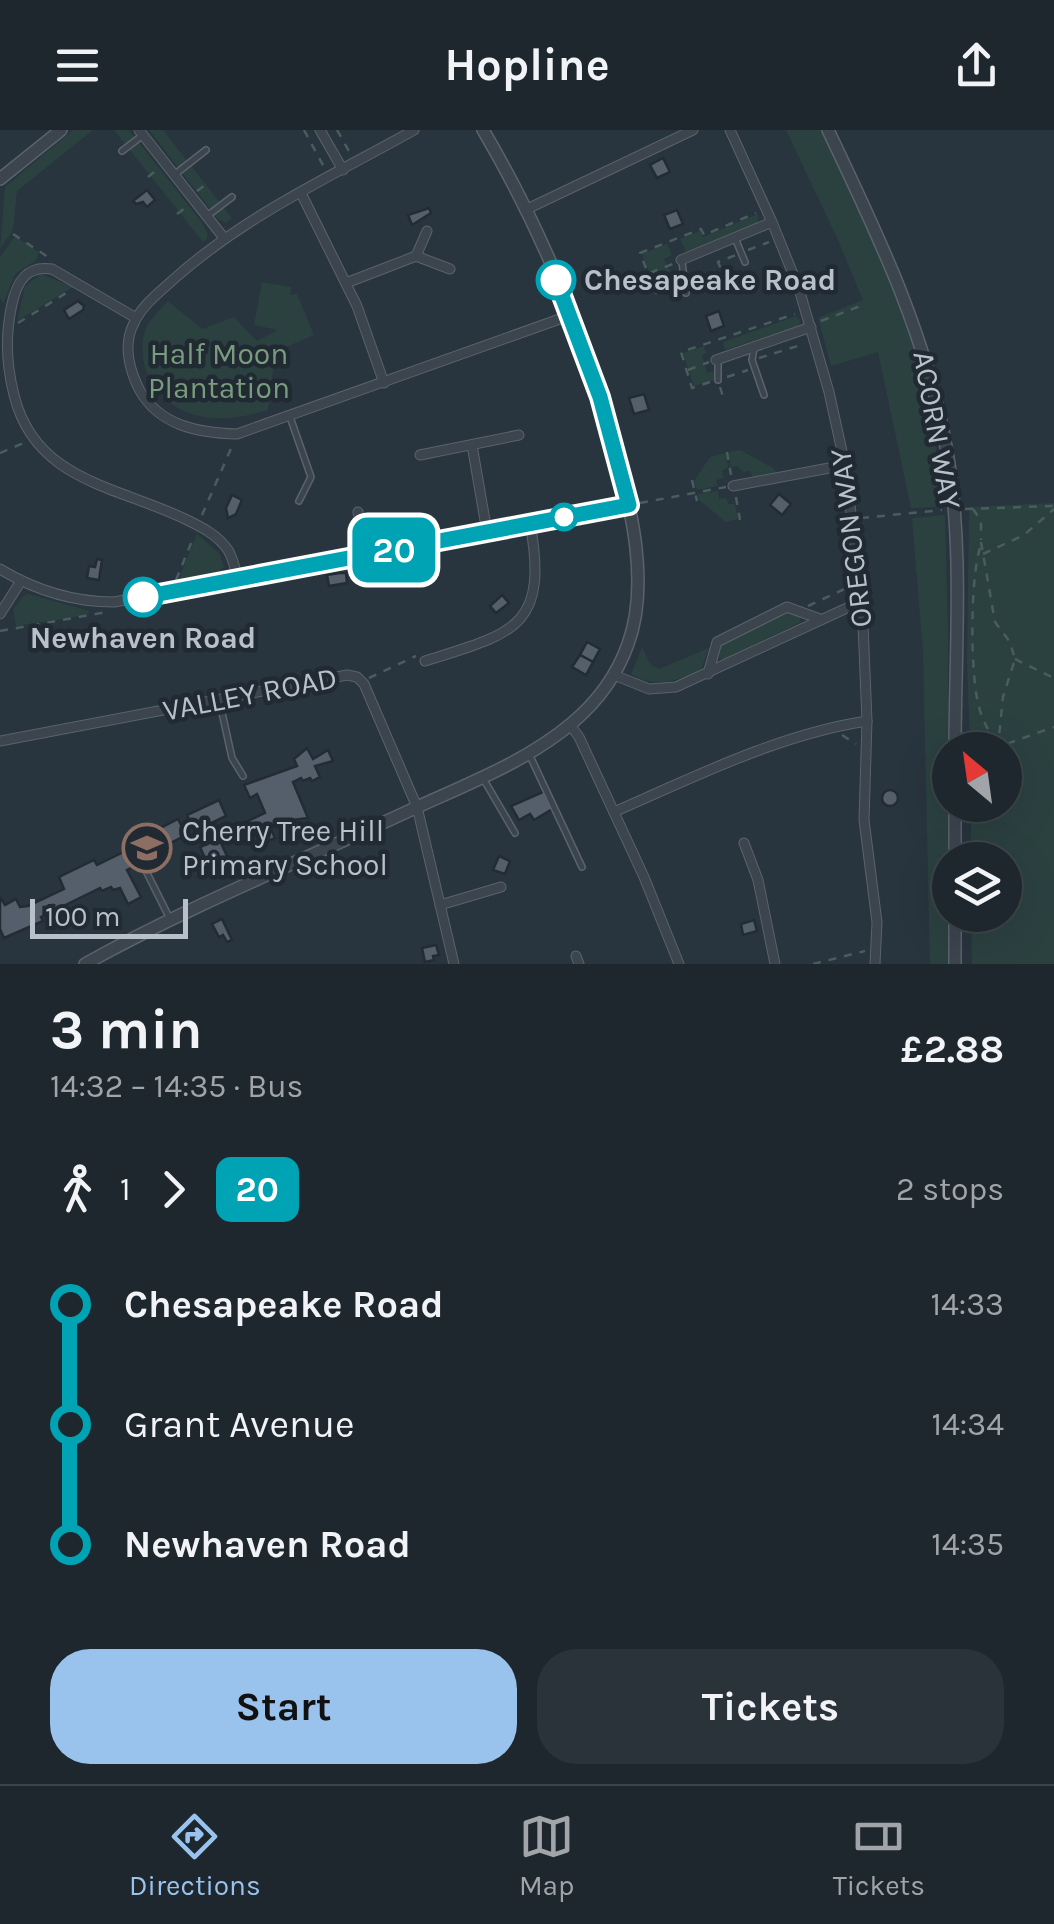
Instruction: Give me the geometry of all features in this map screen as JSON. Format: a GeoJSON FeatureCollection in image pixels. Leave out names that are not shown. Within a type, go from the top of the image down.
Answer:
{"type":"FeatureCollection","features":[{"type":"Feature","properties":{"kind":"street"},"geometry":{"type":"LineString","coordinates":[[0,179],[62,130]]}},
{"type":"Feature","properties":{"kind":"street"},"geometry":{"type":"LineString","coordinates":[[320,130],[343,170]]}},
{"type":"Feature","properties":{"kind":"street"},"geometry":{"type":"LineString","coordinates":[[414,130],[224,238],[163,289],[136,318],[129,337],[129,361],[146,400],[162,416],[186,428],[237,434],[571,315]]}},
{"type":"Feature","properties":{"kind":"street"},"geometry":{"type":"LineString","coordinates":[[525,210],[693,130]]}},
{"type":"Feature","properties":{"kind":"street","name":"OREGON WAY"},"geometry":{"type":"LineString","coordinates":[[730,130],[772,222],[811,326],[845,465],[862,601],[867,721],[865,832],[876,910],[875,964]]}},
{"type":"Feature","properties":{"kind":"street","name":"ACORN WAY"},"geometry":{"type":"LineString","coordinates":[[828,130],[894,270],[920,337],[939,410],[954,510],[955,732]]}},
{"type":"Feature","properties":{"kind":"street"},"geometry":{"type":"LineString","coordinates":[[141,132],[224,238]]}},
{"type":"Feature","properties":{"kind":"street"},"geometry":{"type":"LineString","coordinates":[[85,964],[170,919],[529,753],[570,725],[614,675],[636,613],[629,505],[607,416],[571,315],[489,132]]}},
{"type":"Feature","properties":{"kind":"street"},"geometry":{"type":"LineString","coordinates":[[301,193],[346,283],[384,383]]}},
{"type":"Feature","properties":{"kind":"street"},"geometry":{"type":"LineString","coordinates":[[681,260],[772,222]]}},
{"type":"Feature","properties":{"kind":"street"},"geometry":{"type":"LineString","coordinates":[[416,256],[428,231]]}},
{"type":"Feature","properties":{"kind":"street"},"geometry":{"type":"LineString","coordinates":[[346,283],[416,256],[450,269]]}},
{"type":"Feature","properties":{"kind":"street"},"geometry":{"type":"LineString","coordinates":[[136,318],[48,268],[32,270],[20,281],[8,328],[6,348],[14,397],[33,440],[51,458],[80,476],[198,525],[228,550],[238,579]]}},
{"type":"Feature","properties":{"kind":"street"},"geometry":{"type":"LineString","coordinates":[[717,359],[811,326]]}},
{"type":"Feature","properties":{"kind":"street"},"geometry":{"type":"LineString","coordinates":[[420,455],[519,435]]}},
{"type":"Feature","properties":{"kind":"street"},"geometry":{"type":"LineString","coordinates":[[472,444],[486,532]]}},
{"type":"Feature","properties":{"kind":"street"},"geometry":{"type":"LineString","coordinates":[[734,486],[845,465]]}},
{"type":"Feature","properties":{"kind":"street"},"geometry":{"type":"LineString","coordinates":[[0,569],[63,597],[97,602],[172,592],[629,505]]}},
{"type":"Feature","properties":{"kind":"street"},"geometry":{"type":"LineString","coordinates":[[358,512],[367,556]]}},
{"type":"Feature","properties":{"kind":"street"},"geometry":{"type":"LineString","coordinates":[[425,661],[485,642],[515,624],[524,613],[536,589],[538,570],[530,523]]}},
{"type":"Feature","properties":{"kind":"street"},"geometry":{"type":"LineString","coordinates":[[0,614],[21,581]]}},
{"type":"Feature","properties":{"kind":"street"},"geometry":{"type":"LineString","coordinates":[[614,675],[641,687],[657,689],[686,684],[862,601]]}},
{"type":"Feature","properties":{"kind":"street"},"geometry":{"type":"LineString","coordinates":[[708,674],[717,642],[786,606],[820,620]]}},
{"type":"Feature","properties":{"kind":"street","name":"VALLEY ROAD"},"geometry":{"type":"LineString","coordinates":[[0,741],[347,675],[357,677],[364,684],[417,807],[454,964]]}},
{"type":"Feature","properties":{"kind":"street"},"geometry":{"type":"LineString","coordinates":[[614,812],[755,754],[867,721]]}},
{"type":"Feature","properties":{"kind":"street"},"geometry":{"type":"LineString","coordinates":[[570,725],[614,812],[679,964]]}},
{"type":"Feature","properties":{"kind":"street"},"geometry":{"type":"LineString","coordinates":[[744,844],[758,880],[775,964]]}},
{"type":"Feature","properties":{"kind":"street"},"geometry":{"type":"LineString","coordinates":[[440,906],[501,887]]}},
{"type":"Feature","properties":{"kind":"street"},"geometry":{"type":"LineString","coordinates":[[955,932],[955,964]]}},
{"type":"Feature","properties":{"kind":"lane"},"geometry":{"type":"LineString","coordinates":[[122,152],[141,132]]}},
{"type":"Feature","properties":{"kind":"lane"},"geometry":{"type":"LineString","coordinates":[[174,174],[206,150]]}},
{"type":"Feature","properties":{"kind":"lane"},"geometry":{"type":"LineString","coordinates":[[207,216],[232,196]]}},
{"type":"Feature","properties":{"kind":"lane"},"geometry":{"type":"LineString","coordinates":[[735,238],[745,262]]}},
{"type":"Feature","properties":{"kind":"lane"},"geometry":{"type":"LineString","coordinates":[[681,260],[686,293]]}},
{"type":"Feature","properties":{"kind":"lane"},"geometry":{"type":"LineString","coordinates":[[754,348],[752,360],[764,396]]}},
{"type":"Feature","properties":{"kind":"lane"},"geometry":{"type":"LineString","coordinates":[[717,359],[718,380]]}},
{"type":"Feature","properties":{"kind":"lane"},"geometry":{"type":"LineString","coordinates":[[290,418],[311,478],[299,500]]}},
{"type":"Feature","properties":{"kind":"lane"},"geometry":{"type":"LineString","coordinates":[[219,699],[231,754],[243,776]]}},
{"type":"Feature","properties":{"kind":"lane"},"geometry":{"type":"LineString","coordinates":[[529,753],[582,867]]}},
{"type":"Feature","properties":{"kind":"lane"},"geometry":{"type":"LineString","coordinates":[[482,777],[515,833]]}},
{"type":"Feature","properties":{"kind":"lane"},"geometry":{"type":"LineString","coordinates":[[143,865],[170,919]]}},
{"type":"Feature","properties":{"kind":"path"},"geometry":{"type":"LineString","coordinates":[[304,130],[330,177]]}},
{"type":"Feature","properties":{"kind":"path"},"geometry":{"type":"LineString","coordinates":[[337,130],[356,162]]}},
{"type":"Feature","properties":{"kind":"path"},"geometry":{"type":"LineString","coordinates":[[148,177],[165,163]]}},
{"type":"Feature","properties":{"kind":"path"},"geometry":{"type":"LineString","coordinates":[[177,214],[194,201]]}},
{"type":"Feature","properties":{"kind":"path"},"geometry":{"type":"LineString","coordinates":[[13,234],[48,255],[48,268]]}},
{"type":"Feature","properties":{"kind":"path"},"geometry":{"type":"LineString","coordinates":[[648,274],[681,260]]}},
{"type":"Feature","properties":{"kind":"path"},"geometry":{"type":"LineString","coordinates":[[8,328],[82,284]]}},
{"type":"Feature","properties":{"kind":"path"},"geometry":{"type":"LineString","coordinates":[[811,326],[863,305]]}},
{"type":"Feature","properties":{"kind":"path"},"geometry":{"type":"LineString","coordinates":[[752,360],[815,341]]}},
{"type":"Feature","properties":{"kind":"path"},"geometry":{"type":"LineString","coordinates":[[686,370],[717,359]]}},
{"type":"Feature","properties":{"kind":"path"},"geometry":{"type":"LineString","coordinates":[[718,380],[724,400]]}},
{"type":"Feature","properties":{"kind":"path"},"geometry":{"type":"LineString","coordinates":[[172,592],[237,434]]}},
{"type":"Feature","properties":{"kind":"path"},"geometry":{"type":"LineString","coordinates":[[0,453],[33,440]]}},
{"type":"Feature","properties":{"kind":"path"},"geometry":{"type":"LineString","coordinates":[[692,480],[697,501]]}},
{"type":"Feature","properties":{"kind":"path"},"geometry":{"type":"LineString","coordinates":[[629,505],[734,486]]}},
{"type":"Feature","properties":{"kind":"path"},"geometry":{"type":"LineString","coordinates":[[977,557],[1024,535],[1054,508]]}},
{"type":"Feature","properties":{"kind":"path"},"geometry":{"type":"LineString","coordinates":[[973,509],[982,525],[977,557],[976,697],[990,732]]}},
{"type":"Feature","properties":{"kind":"path"},"geometry":{"type":"LineString","coordinates":[[981,542],[995,622],[1010,642],[1014,659],[1003,697],[1000,732]]}},
{"type":"Feature","properties":{"kind":"path"},"geometry":{"type":"LineString","coordinates":[[798,611],[860,582]]}},
{"type":"Feature","properties":{"kind":"path"},"geometry":{"type":"LineString","coordinates":[[9,602],[14,630]]}},
{"type":"Feature","properties":{"kind":"path"},"geometry":{"type":"LineString","coordinates":[[0,632],[116,610]]}},
{"type":"Feature","properties":{"kind":"path"},"geometry":{"type":"LineString","coordinates":[[364,684],[417,656],[423,655],[425,661]]}},
{"type":"Feature","properties":{"kind":"path"},"geometry":{"type":"LineString","coordinates":[[1014,659],[1054,678]]}},
{"type":"Feature","properties":{"kind":"path"},"geometry":{"type":"LineString","coordinates":[[1022,739],[1054,727]]}},
{"type":"Feature","properties":{"kind":"path"},"geometry":{"type":"LineString","coordinates":[[833,728],[866,752]]}},
{"type":"Feature","properties":{"kind":"path"},"geometry":{"type":"LineString","coordinates":[[813,964],[876,948]]}},
{"type":"Feature","properties":{"kind":"green space"},"geometry":{"type":"Polygon","coordinates":[[[73,130],[93,130],[17,191],[13,230],[0,249],[5,187],[73,130]]]}},
{"type":"Feature","properties":{"kind":"green space"},"geometry":{"type":"Polygon","coordinates":[[[114,130],[129,130],[200,220],[207,239],[203,242],[114,130]]]}},
{"type":"Feature","properties":{"kind":"green space"},"geometry":{"type":"Polygon","coordinates":[[[149,130],[163,130],[232,218],[226,223],[218,219],[149,130]]]}},
{"type":"Feature","properties":{"kind":"green space"},"geometry":{"type":"Polygon","coordinates":[[[786,130],[821,130],[890,277],[918,356],[932,412],[942,507],[911,508],[878,352],[831,366],[818,318],[863,300],[786,130]]]}},
{"type":"Feature","properties":{"kind":"green space"},"geometry":{"type":"Polygon","coordinates":[[[758,214],[758,223],[686,252],[680,239],[700,231],[703,237],[758,214]]]}},
{"type":"Feature","properties":{"kind":"green space"},"geometry":{"type":"Polygon","coordinates":[[[15,236],[39,252],[36,260],[15,274],[3,304],[0,257],[15,236]]]}},
{"type":"Feature","properties":{"kind":"green space"},"geometry":{"type":"Polygon","coordinates":[[[667,244],[672,255],[664,259],[672,276],[680,273],[680,283],[657,291],[642,254],[667,244]]]}},
{"type":"Feature","properties":{"kind":"green space"},"geometry":{"type":"Polygon","coordinates":[[[41,274],[73,287],[17,321],[25,286],[41,274]]]}},
{"type":"Feature","properties":{"kind":"green space","name":"Half Moon Plantation"},"geometry":{"type":"Polygon","coordinates":[[[262,282],[291,287],[290,295],[297,294],[314,335],[275,352],[268,410],[215,418],[198,416],[169,402],[157,389],[144,361],[144,337],[151,319],[168,301],[202,329],[234,317],[257,341],[278,330],[254,325],[262,282]]]}},
{"type":"Feature","properties":{"kind":"green space"},"geometry":{"type":"Polygon","coordinates":[[[796,316],[799,326],[725,350],[723,342],[796,316]]]}},
{"type":"Feature","properties":{"kind":"green space"},"geometry":{"type":"Polygon","coordinates":[[[704,346],[707,373],[714,371],[715,380],[694,386],[683,353],[704,346]]]}},
{"type":"Feature","properties":{"kind":"green space"},"geometry":{"type":"Polygon","coordinates":[[[740,450],[775,469],[776,474],[753,478],[750,471],[731,467],[729,452],[740,450]]]}},
{"type":"Feature","properties":{"kind":"green space"},"geometry":{"type":"Polygon","coordinates":[[[726,453],[728,468],[722,470],[724,478],[716,480],[717,486],[697,490],[694,481],[710,457],[726,453]]]}},
{"type":"Feature","properties":{"kind":"green space"},"geometry":{"type":"Polygon","coordinates":[[[718,491],[719,499],[727,498],[728,504],[735,504],[738,519],[726,522],[699,500],[698,494],[718,491]]]}},
{"type":"Feature","properties":{"kind":"green space"},"geometry":{"type":"Polygon","coordinates":[[[1054,503],[1054,964],[972,964],[971,932],[1022,932],[1022,842],[971,842],[971,822],[1022,822],[1022,732],[969,732],[969,507],[1054,503]]]}},
{"type":"Feature","properties":{"kind":"green space"},"geometry":{"type":"Polygon","coordinates":[[[945,515],[948,732],[932,732],[932,822],[948,822],[948,842],[932,842],[932,932],[948,932],[948,964],[930,964],[923,653],[912,518],[945,515]]]}},
{"type":"Feature","properties":{"kind":"green space"},"geometry":{"type":"Polygon","coordinates":[[[197,534],[219,553],[224,567],[217,573],[178,580],[197,534]]]}},
{"type":"Feature","properties":{"kind":"green space"},"geometry":{"type":"Polygon","coordinates":[[[28,594],[90,611],[87,615],[16,626],[13,610],[28,594]]]}},
{"type":"Feature","properties":{"kind":"green space"},"geometry":{"type":"Polygon","coordinates":[[[786,612],[799,616],[801,622],[724,660],[719,658],[722,642],[786,612]]]}},
{"type":"Feature","properties":{"kind":"green space"},"geometry":{"type":"Polygon","coordinates":[[[642,648],[651,665],[659,669],[709,648],[701,669],[675,680],[658,682],[631,674],[642,648]]]}},
{"type":"Feature","properties":{"kind":"building"},"geometry":{"type":"Polygon","coordinates":[[[663,158],[670,172],[657,178],[650,165],[663,158]]]}},
{"type":"Feature","properties":{"kind":"building"},"geometry":{"type":"Polygon","coordinates":[[[147,190],[155,200],[147,207],[143,202],[133,201],[147,190]]]}},
{"type":"Feature","properties":{"kind":"building"},"geometry":{"type":"Polygon","coordinates":[[[429,208],[431,213],[412,225],[408,215],[429,208]]]}},
{"type":"Feature","properties":{"kind":"building"},"geometry":{"type":"Polygon","coordinates":[[[677,210],[683,224],[670,229],[664,215],[677,210]]]}},
{"type":"Feature","properties":{"kind":"building"},"geometry":{"type":"Polygon","coordinates":[[[78,301],[83,310],[69,319],[64,310],[78,301]]]}},
{"type":"Feature","properties":{"kind":"building"},"geometry":{"type":"Polygon","coordinates":[[[719,311],[724,326],[711,331],[706,316],[719,311]]]}},
{"type":"Feature","properties":{"kind":"building"},"geometry":{"type":"Polygon","coordinates":[[[644,394],[649,410],[634,414],[629,398],[644,394]]]}},
{"type":"Feature","properties":{"kind":"building"},"geometry":{"type":"Polygon","coordinates":[[[779,494],[791,504],[782,515],[770,505],[779,494]]]}},
{"type":"Feature","properties":{"kind":"building"},"geometry":{"type":"Polygon","coordinates":[[[232,495],[242,500],[236,514],[228,518],[226,508],[232,495]]]}},
{"type":"Feature","properties":{"kind":"building"},"geometry":{"type":"Polygon","coordinates":[[[97,559],[102,560],[99,580],[87,578],[89,566],[95,567],[97,559]]]}},
{"type":"Feature","properties":{"kind":"building"},"geometry":{"type":"Polygon","coordinates":[[[346,573],[347,583],[329,586],[327,575],[346,573]]]}},
{"type":"Feature","properties":{"kind":"building"},"geometry":{"type":"Polygon","coordinates":[[[502,595],[509,603],[496,613],[490,606],[502,595]]]}},
{"type":"Feature","properties":{"kind":"building"},"geometry":{"type":"Polygon","coordinates":[[[587,642],[600,649],[593,662],[580,655],[587,642]]]}},
{"type":"Feature","properties":{"kind":"building"},"geometry":{"type":"Polygon","coordinates":[[[580,655],[593,662],[586,675],[572,667],[580,655]]]}},
{"type":"Feature","properties":{"kind":"building"},"geometry":{"type":"Polygon","coordinates":[[[307,748],[313,759],[328,750],[333,761],[315,766],[320,777],[293,782],[308,818],[292,820],[294,833],[286,837],[279,823],[270,827],[275,838],[266,842],[257,833],[244,844],[233,828],[265,813],[257,794],[250,798],[244,785],[297,766],[294,759],[307,748]]]}},
{"type":"Feature","properties":{"kind":"building"},"geometry":{"type":"Polygon","coordinates":[[[890,790],[898,798],[890,806],[882,798],[890,790]]]}},
{"type":"Feature","properties":{"kind":"building"},"geometry":{"type":"Polygon","coordinates":[[[545,791],[554,808],[534,820],[530,814],[519,820],[511,806],[545,791]]]}},
{"type":"Feature","properties":{"kind":"building"},"geometry":{"type":"Polygon","coordinates":[[[219,800],[226,816],[195,831],[187,815],[219,800]]]}},
{"type":"Feature","properties":{"kind":"building"},"geometry":{"type":"Polygon","coordinates":[[[178,819],[186,835],[155,851],[147,835],[178,819]]]}},
{"type":"Feature","properties":{"kind":"building"},"geometry":{"type":"Polygon","coordinates":[[[219,839],[227,856],[208,865],[200,847],[219,839]]]}},
{"type":"Feature","properties":{"kind":"building"},"geometry":{"type":"Polygon","coordinates":[[[132,848],[139,864],[127,870],[141,897],[128,904],[120,888],[100,888],[4,938],[0,929],[0,897],[5,905],[16,899],[20,907],[28,906],[64,889],[59,877],[132,848]]]}},
{"type":"Feature","properties":{"kind":"building"},"geometry":{"type":"Polygon","coordinates":[[[499,856],[510,861],[505,874],[493,870],[499,856]]]}},
{"type":"Feature","properties":{"kind":"building"},"geometry":{"type":"Polygon","coordinates":[[[222,919],[232,940],[227,942],[212,924],[222,919]]]}},
{"type":"Feature","properties":{"kind":"building"},"geometry":{"type":"Polygon","coordinates":[[[754,920],[757,931],[743,935],[741,924],[754,920]]]}},
{"type":"Feature","properties":{"kind":"building"},"geometry":{"type":"Polygon","coordinates":[[[436,945],[439,955],[425,962],[422,948],[436,945]]]}},
{"type":"Feature","properties":{"kind":"bus line","name":"20"},"geometry":{"type":"LineString","coordinates":[[143,597],[629,505],[600,397],[556,280]]}},
{"type":"Feature","properties":{"kind":"place","name":"Chesapeake Road"},"geometry":{"type":"Point","coordinates":[556,280]}},
{"type":"Feature","properties":{"kind":"place","name":"Newhaven Road"},"geometry":{"type":"Point","coordinates":[143,597]}},
{"type":"Feature","properties":{"kind":"place","name":"Cherry Tree Hill Primary School"},"geometry":{"type":"Point","coordinates":[147,848]}}]}
